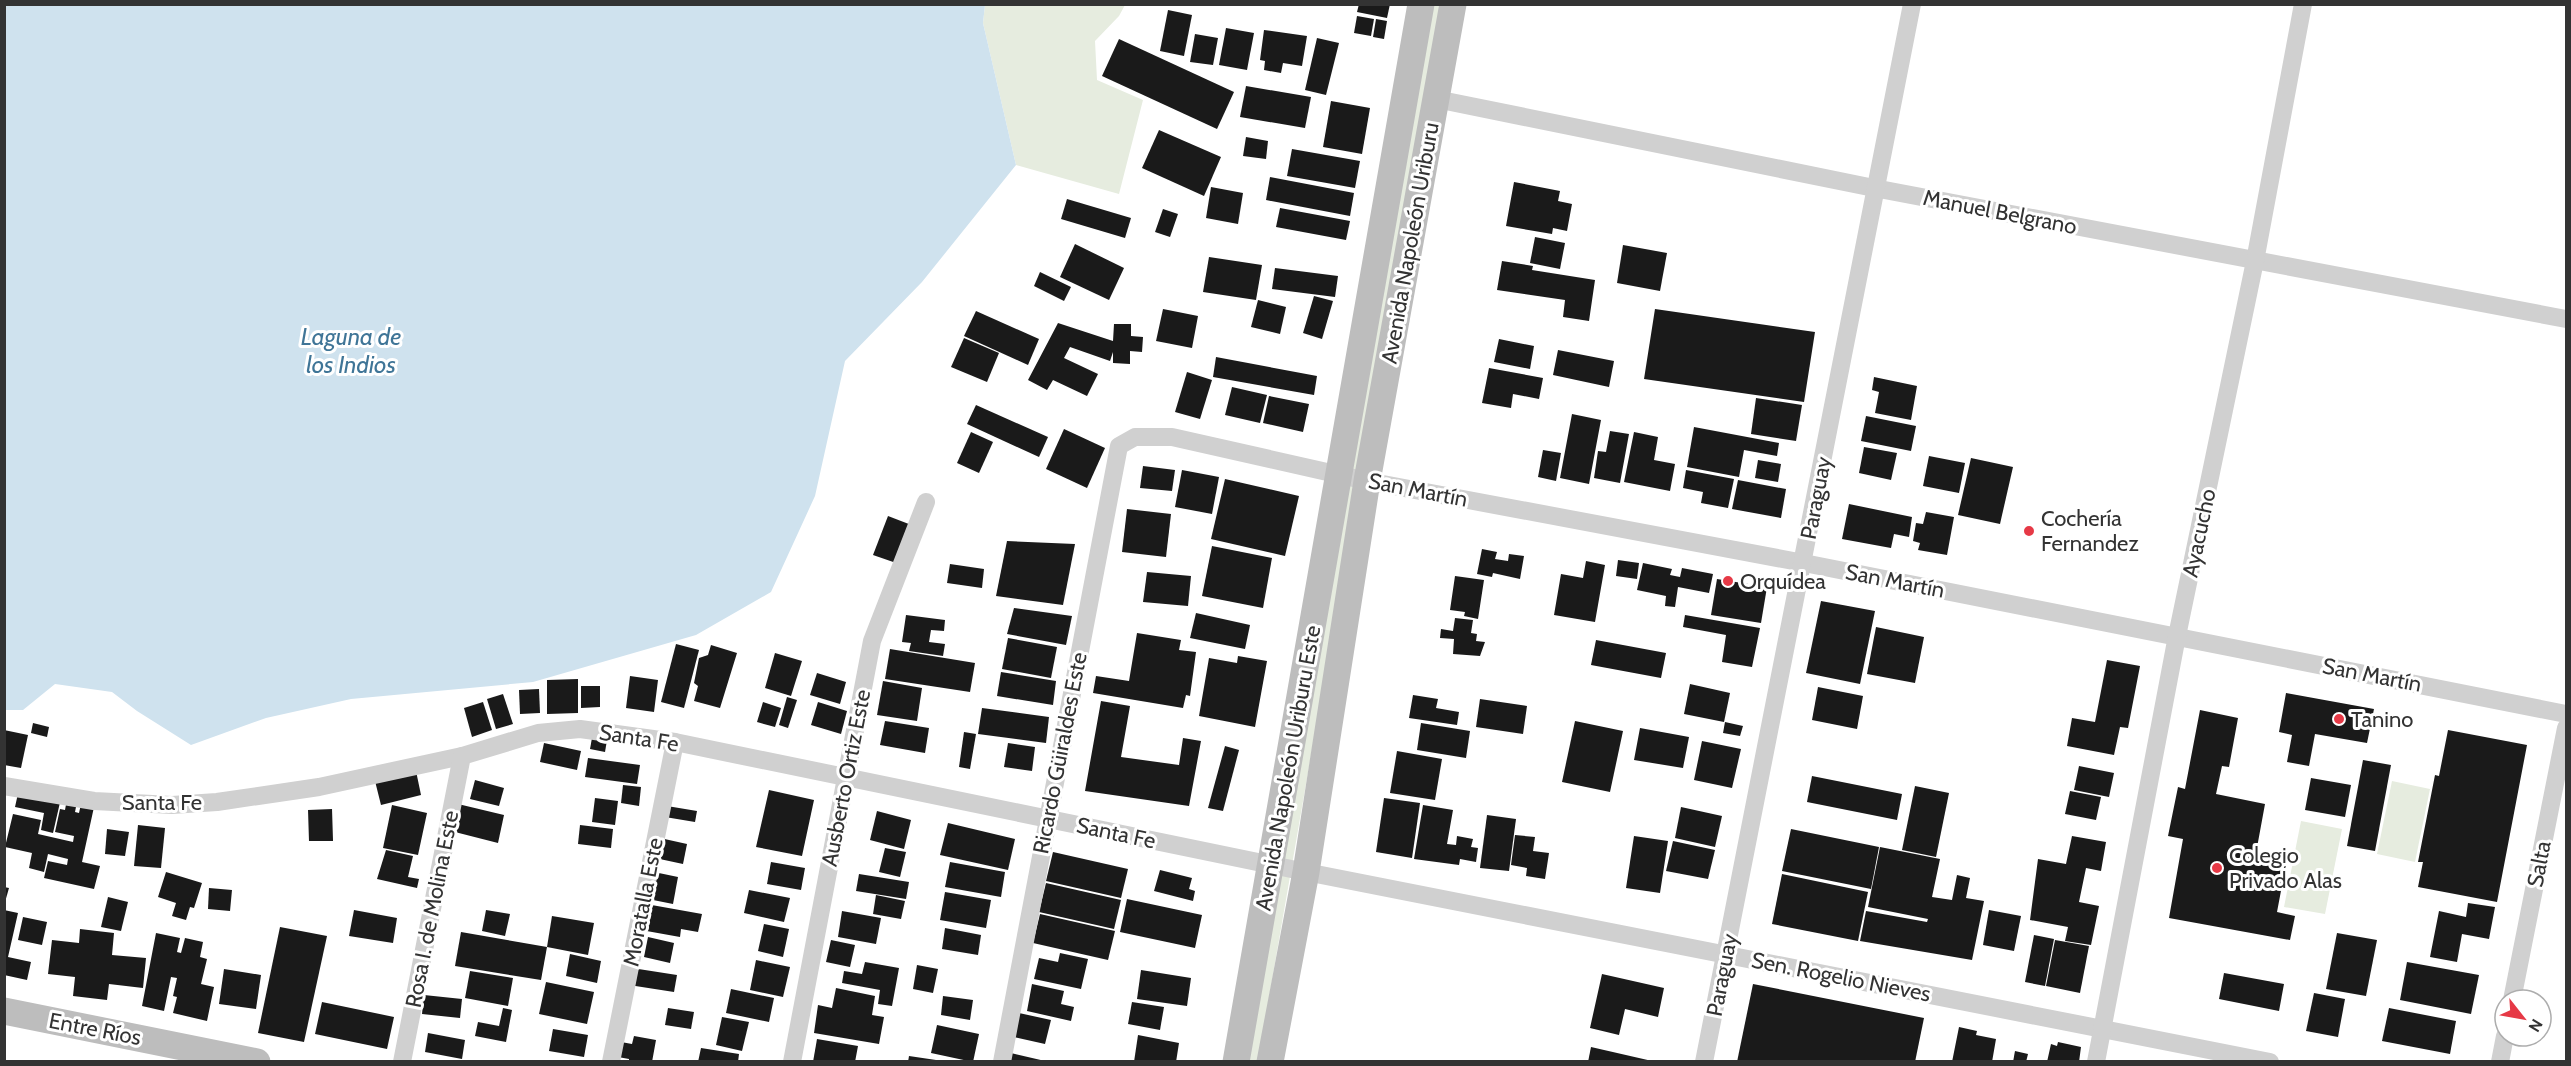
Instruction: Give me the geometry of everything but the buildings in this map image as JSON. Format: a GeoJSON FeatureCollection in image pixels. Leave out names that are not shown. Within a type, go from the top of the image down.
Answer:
{"type":"FeatureCollection","features":[{"type":"Feature","properties":{"kind":"main road","name":"Avenida Napoleón Uriburu"},"geometry":{"type":"LineString","coordinates":[[1338,475],[1421,4]]}},
{"type":"Feature","properties":{"kind":"main road","name":"Avenida Napoleón Uriburu"},"geometry":{"type":"LineString","coordinates":[[1368,481],[1453,4]]}},
{"type":"Feature","properties":{"kind":"main road","name":"Avenida Napoleón Uriburu Este"},"geometry":{"type":"LineString","coordinates":[[1236,1062],[1338,475]]}},
{"type":"Feature","properties":{"kind":"main road","name":"Avenida Napoleón Uriburu Este"},"geometry":{"type":"LineString","coordinates":[[1270,1062],[1306,872],[1368,481]]}},
{"type":"Feature","properties":{"kind":"main road","name":"Entre Ríos"},"geometry":{"type":"LineString","coordinates":[[4,1011],[257,1062]]}},
{"type":"Feature","properties":{"kind":"street","name":"Paraguay"},"geometry":{"type":"LineString","coordinates":[[1704,1062],[1804,563],[1911,4]]}},
{"type":"Feature","properties":{"kind":"street","name":"Ayacucho"},"geometry":{"type":"LineString","coordinates":[[2096,1062],[2177,636],[2255,261],[2303,4]]}},
{"type":"Feature","properties":{"kind":"street","name":"Manuel Belgrano"},"geometry":{"type":"LineString","coordinates":[[1436,99],[1874,188],[2566,319]]}},
{"type":"Feature","properties":{"kind":"street","name":"San Martín"},"geometry":{"type":"LineString","coordinates":[[1119,446],[1135,437],[1172,437],[1368,481],[1804,563],[2566,714]]}},
{"type":"Feature","properties":{"kind":"street","name":"Ricardo Güiraldes Este"},"geometry":{"type":"LineString","coordinates":[[1002,1062],[1119,446]]}},
{"type":"Feature","properties":{"kind":"street","name":"Ausberto Ortiz Este"},"geometry":{"type":"LineString","coordinates":[[792,1062],[872,641],[926,502]]}},
{"type":"Feature","properties":{"kind":"street","name":"Salta"},"geometry":{"type":"LineString","coordinates":[[2514,988],[2566,728]]}},
{"type":"Feature","properties":{"kind":"street","name":"Santa Fe"},"geometry":{"type":"LineString","coordinates":[[4,786],[94,801],[171,805],[217,802],[319,787],[462,756],[538,732],[580,729],[675,742],[1306,872]]}},
{"type":"Feature","properties":{"kind":"street","name":"Moratalla Este"},"geometry":{"type":"LineString","coordinates":[[611,1062],[675,742]]}},
{"type":"Feature","properties":{"kind":"street","name":"Rosa I. de Molina Este"},"geometry":{"type":"LineString","coordinates":[[402,1062],[462,756]]}},
{"type":"Feature","properties":{"kind":"street","name":"Sen. Rogelio Nieves"},"geometry":{"type":"LineString","coordinates":[[1306,872],[2270,1062]]}},
{"type":"Feature","properties":{"kind":"shaded area"},"geometry":{"type":"Polygon","coordinates":[[[985,5],[1125,5],[1119,16],[1095,41],[1097,80],[1143,100],[1119,194],[1016,165],[983,23],[985,5]]]}},
{"type":"Feature","properties":{"kind":"shaded area"},"geometry":{"type":"Polygon","coordinates":[[[1431,5],[1441,5],[1258,1061],[1245,1062],[1431,5]]]}},
{"type":"Feature","properties":{"kind":"shaded area"},"geometry":{"type":"Polygon","coordinates":[[[2392,781],[2430,789],[2415,862],[2377,854],[2392,781]]]}},
{"type":"Feature","properties":{"kind":"shaded area"},"geometry":{"type":"Polygon","coordinates":[[[2301,821],[2342,829],[2325,914],[2284,907],[2301,821]]]}},
{"type":"Feature","properties":{"kind":"water","name":"Laguna de los Indios"},"geometry":{"type":"Polygon","coordinates":[[[4,5],[985,5],[983,23],[1016,165],[922,282],[845,361],[815,496],[771,592],[696,635],[533,682],[351,699],[266,718],[191,745],[137,711],[112,692],[55,684],[23,710],[5,710],[4,5]]]}},
{"type":"Feature","properties":{"kind":"place","name":"Cochería Fernandez"},"geometry":{"type":"Point","coordinates":[2029,531]}},
{"type":"Feature","properties":{"kind":"place","name":"Orquídea"},"geometry":{"type":"Point","coordinates":[1728,581]}},
{"type":"Feature","properties":{"kind":"place","name":"Tanino"},"geometry":{"type":"Point","coordinates":[2339,719]}},
{"type":"Feature","properties":{"kind":"place","name":"Colegio Privado Alas"},"geometry":{"type":"Point","coordinates":[2217,868]}}]}
